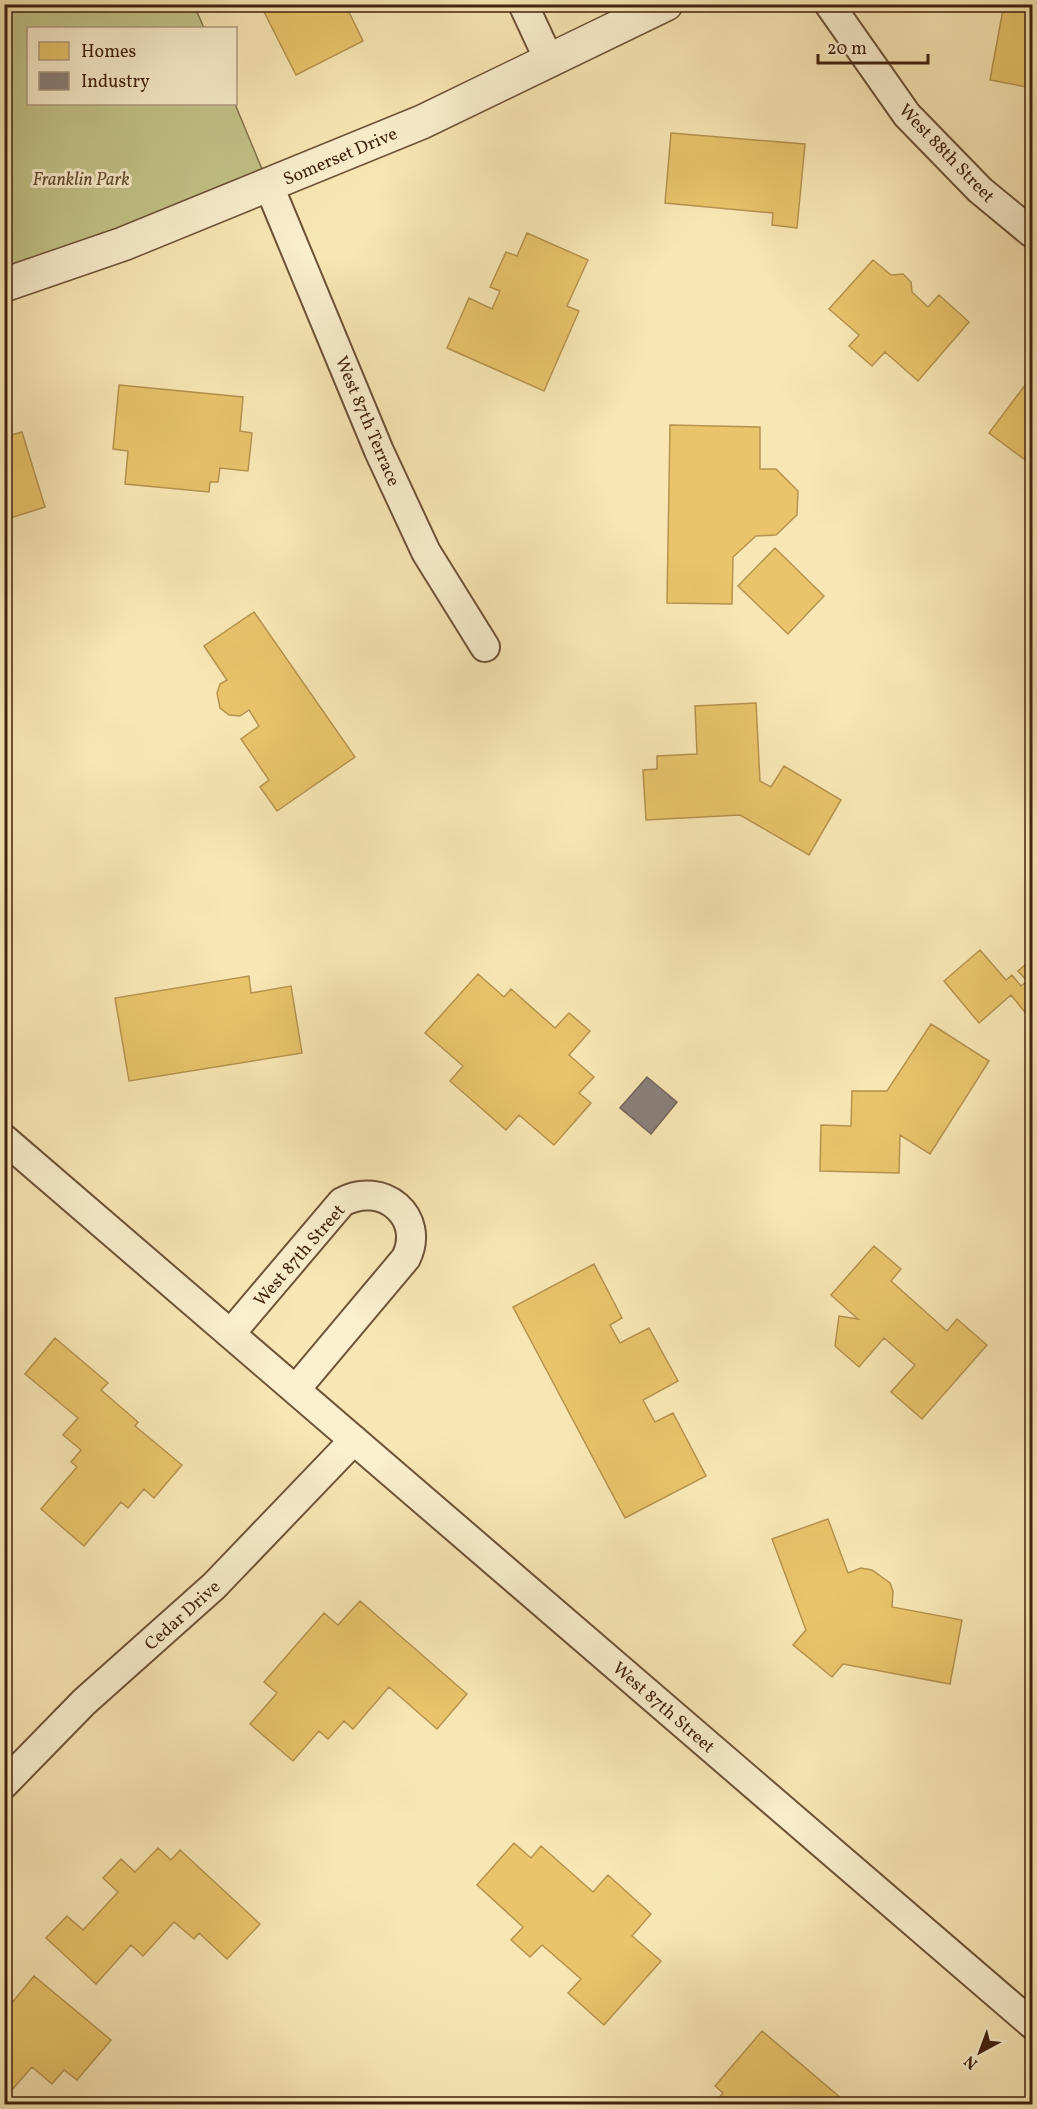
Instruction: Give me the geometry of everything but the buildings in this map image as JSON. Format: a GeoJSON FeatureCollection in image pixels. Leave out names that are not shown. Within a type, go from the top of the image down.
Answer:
{"type":"FeatureCollection","features":[{"type":"Feature","properties":{"kind":"street"},"geometry":{"type":"LineString","coordinates":[[523,4],[550,62]]}},
{"type":"Feature","properties":{"kind":"street","name":"Somerset Drive"},"geometry":{"type":"LineString","coordinates":[[4,285],[123,244],[422,122],[666,4]]}},
{"type":"Feature","properties":{"kind":"street","name":"West 88th Street"},"geometry":{"type":"LineString","coordinates":[[829,4],[907,116],[980,190],[1032,233]]}},
{"type":"Feature","properties":{"kind":"street","name":"West 87th Terrace"},"geometry":{"type":"LineString","coordinates":[[269,186],[379,451],[416,531],[446,587],[485,647]]}},
{"type":"Feature","properties":{"kind":"street","name":"West 87th Street"},"geometry":{"type":"LineString","coordinates":[[4,1139],[1032,2024]]}},
{"type":"Feature","properties":{"kind":"street","name":"West 87th Street"},"geometry":{"type":"LineString","coordinates":[[231,1333],[342,1202],[357,1194],[375,1194],[392,1201],[405,1216],[412,1236],[411,1249],[406,1258],[296,1389]]}},
{"type":"Feature","properties":{"kind":"street","name":"Cedar Drive"},"geometry":{"type":"LineString","coordinates":[[4,1784],[84,1702],[214,1586],[354,1440]]}},
{"type":"Feature","properties":{"kind":"green space","name":"Franklin Park"},"geometry":{"type":"Polygon","coordinates":[[[4,5],[194,5],[204,27],[27,27],[27,105],[235,105],[269,186],[5,285],[4,5]]]}}]}
